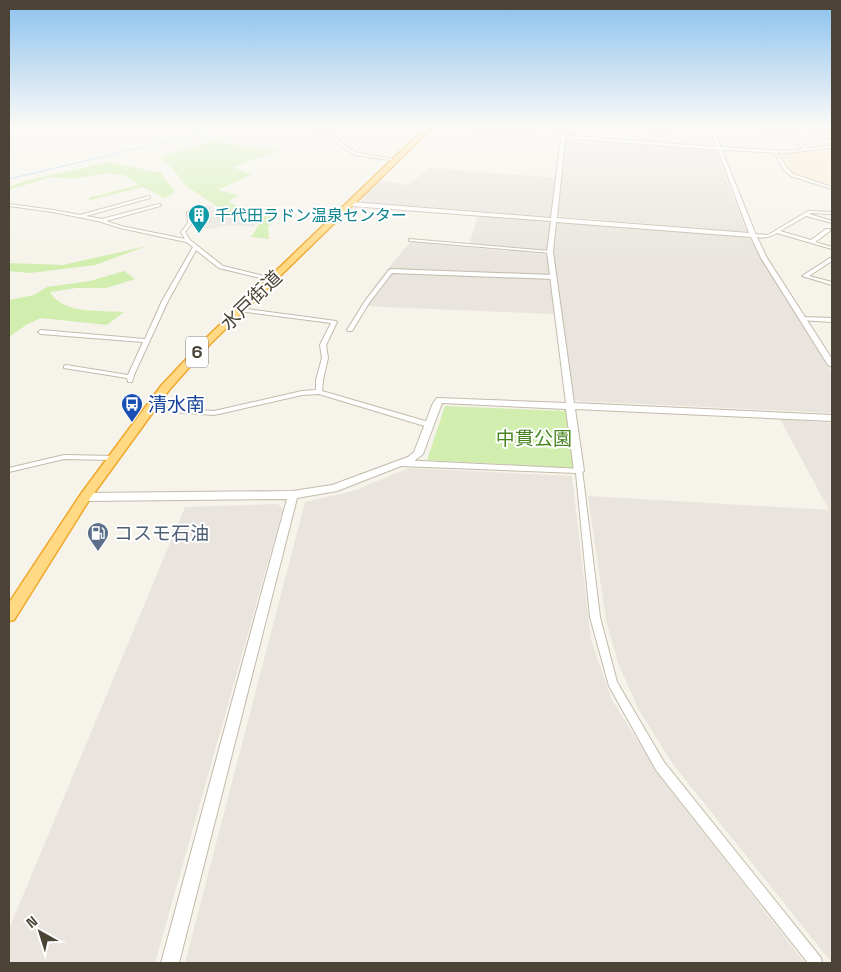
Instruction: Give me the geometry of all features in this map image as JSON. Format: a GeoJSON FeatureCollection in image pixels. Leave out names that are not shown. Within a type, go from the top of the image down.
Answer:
{"type":"FeatureCollection","features":[{"type":"Feature","properties":{"kind":"highway","name":"水戸街道"},"geometry":{"type":"LineString","coordinates":[[9,615],[85,497],[148,409],[189,360],[384,172]]}},
{"type":"Feature","properties":{"kind":"street"},"geometry":{"type":"LineString","coordinates":[[559,172],[550,252],[579,471],[595,617],[612,683],[660,766],[816,963]]}},
{"type":"Feature","properties":{"kind":"street"},"geometry":{"type":"LineString","coordinates":[[729,172],[764,258],[832,363]]}},
{"type":"Feature","properties":{"kind":"street"},"geometry":{"type":"LineString","coordinates":[[789,172],[802,179],[832,188]]}},
{"type":"Feature","properties":{"kind":"street"},"geometry":{"type":"LineString","coordinates":[[79,216],[150,197]]}},
{"type":"Feature","properties":{"kind":"street"},"geometry":{"type":"LineString","coordinates":[[351,204],[766,237],[810,212],[832,213]]}},
{"type":"Feature","properties":{"kind":"street"},"geometry":{"type":"LineString","coordinates":[[9,205],[79,216],[120,227],[188,241]]}},
{"type":"Feature","properties":{"kind":"street"},"geometry":{"type":"LineString","coordinates":[[101,221],[159,205]]}},
{"type":"Feature","properties":{"kind":"street"},"geometry":{"type":"LineString","coordinates":[[189,212],[190,223],[184,232],[188,241],[195,248],[221,267],[273,279]]}},
{"type":"Feature","properties":{"kind":"street"},"geometry":{"type":"LineString","coordinates":[[806,215],[832,222]]}},
{"type":"Feature","properties":{"kind":"street"},"geometry":{"type":"LineString","coordinates":[[812,242],[828,230]]}},
{"type":"Feature","properties":{"kind":"street"},"geometry":{"type":"LineString","coordinates":[[777,232],[832,248]]}},
{"type":"Feature","properties":{"kind":"street"},"geometry":{"type":"LineString","coordinates":[[411,240],[550,252]]}},
{"type":"Feature","properties":{"kind":"street"},"geometry":{"type":"LineString","coordinates":[[66,367],[130,379],[165,301],[195,248]]}},
{"type":"Feature","properties":{"kind":"street"},"geometry":{"type":"LineString","coordinates":[[832,259],[805,276],[832,284]]}},
{"type":"Feature","properties":{"kind":"street"},"geometry":{"type":"LineString","coordinates":[[350,330],[367,302],[391,271],[554,277]]}},
{"type":"Feature","properties":{"kind":"street"},"geometry":{"type":"LineString","coordinates":[[240,310],[334,322],[323,345],[326,353],[325,365],[318,383],[319,392]]}},
{"type":"Feature","properties":{"kind":"street"},"geometry":{"type":"LineString","coordinates":[[802,319],[832,320]]}},
{"type":"Feature","properties":{"kind":"street"},"geometry":{"type":"LineString","coordinates":[[41,332],[147,341]]}},
{"type":"Feature","properties":{"kind":"street"},"geometry":{"type":"LineString","coordinates":[[148,409],[214,413],[302,393],[319,392],[430,425]]}},
{"type":"Feature","properties":{"kind":"street"},"geometry":{"type":"LineString","coordinates":[[85,497],[293,495],[333,488],[401,463],[418,454],[440,400],[832,418]]}},
{"type":"Feature","properties":{"kind":"street"},"geometry":{"type":"LineString","coordinates":[[9,470],[64,457],[113,458]]}},
{"type":"Feature","properties":{"kind":"street"},"geometry":{"type":"LineString","coordinates":[[401,463],[579,471]]}},
{"type":"Feature","properties":{"kind":"street"},"geometry":{"type":"LineString","coordinates":[[170,963],[293,495]]}},
{"type":"Feature","properties":{"kind":"shaded area"},"geometry":{"type":"Polygon","coordinates":[[[425,172],[486,172],[557,178],[552,217],[430,207],[388,206],[360,201],[381,180],[407,185],[425,172]]]}},
{"type":"Feature","properties":{"kind":"shaded area"},"geometry":{"type":"Polygon","coordinates":[[[562,172],[723,172],[747,232],[556,216],[562,172]]]}},
{"type":"Feature","properties":{"kind":"shaded area"},"geometry":{"type":"Polygon","coordinates":[[[790,172],[832,172],[832,186],[790,172]]]}},
{"type":"Feature","properties":{"kind":"shaded area"},"geometry":{"type":"Polygon","coordinates":[[[209,205],[232,219],[257,223],[253,227],[232,225],[210,229],[192,225],[193,210],[209,205]]]}},
{"type":"Feature","properties":{"kind":"shaded area"},"geometry":{"type":"Polygon","coordinates":[[[478,214],[551,220],[548,249],[470,243],[478,214]]]}},
{"type":"Feature","properties":{"kind":"shaded area"},"geometry":{"type":"Polygon","coordinates":[[[557,220],[748,235],[832,373],[832,413],[579,401],[570,397],[552,256],[557,220]]]}},
{"type":"Feature","properties":{"kind":"shaded area"},"geometry":{"type":"Polygon","coordinates":[[[409,243],[548,255],[554,314],[361,306],[375,285],[409,243]]]}},
{"type":"Feature","properties":{"kind":"shaded area"},"geometry":{"type":"Polygon","coordinates":[[[780,419],[832,423],[832,963],[672,763],[639,710],[618,663],[606,620],[588,496],[829,510],[780,419]]]}},
{"type":"Feature","properties":{"kind":"shaded area"},"geometry":{"type":"Polygon","coordinates":[[[409,468],[572,476],[591,640],[612,700],[661,778],[805,963],[185,963],[305,502],[353,491],[409,468]]]}},
{"type":"Feature","properties":{"kind":"shaded area"},"geometry":{"type":"Polygon","coordinates":[[[278,504],[283,509],[155,963],[9,963],[9,929],[185,507],[278,504]]]}},
{"type":"Feature","properties":{"kind":"green space"},"geometry":{"type":"Polygon","coordinates":[[[62,172],[158,172],[161,173],[175,192],[165,198],[143,187],[91,200],[88,198],[139,185],[124,175],[107,173],[72,179],[51,177],[9,190],[9,187],[28,180],[62,172]]]}},
{"type":"Feature","properties":{"kind":"green space"},"geometry":{"type":"Polygon","coordinates":[[[176,172],[247,172],[252,174],[218,190],[238,195],[228,202],[276,219],[268,227],[269,239],[251,237],[260,223],[233,217],[185,185],[176,172]]]}},
{"type":"Feature","properties":{"kind":"green space"},"geometry":{"type":"Polygon","coordinates":[[[147,246],[95,265],[30,273],[9,271],[9,263],[63,265],[147,246]]]}},
{"type":"Feature","properties":{"kind":"green space"},"geometry":{"type":"Polygon","coordinates":[[[124,271],[135,279],[106,288],[76,288],[50,292],[64,305],[73,308],[124,312],[107,325],[41,318],[26,325],[9,337],[9,300],[34,295],[47,287],[90,281],[124,271]]]}},
{"type":"Feature","properties":{"kind":"green space","name":"中貫公園"},"geometry":{"type":"Polygon","coordinates":[[[445,406],[564,411],[568,406],[573,468],[427,460],[445,406]]]}},
{"type":"Feature","properties":{"kind":"waterway"},"geometry":{"type":"LineString","coordinates":[[9,179],[37,172]]}},
{"type":"Feature","properties":{"kind":"place","name":"千代田ラドン温泉センター"},"geometry":{"type":"Point","coordinates":[199,234]}},
{"type":"Feature","properties":{"kind":"place","name":"清水南"},"geometry":{"type":"Point","coordinates":[132,423]}},
{"type":"Feature","properties":{"kind":"place","name":"コスモ石油"},"geometry":{"type":"Point","coordinates":[98,552]}}]}
